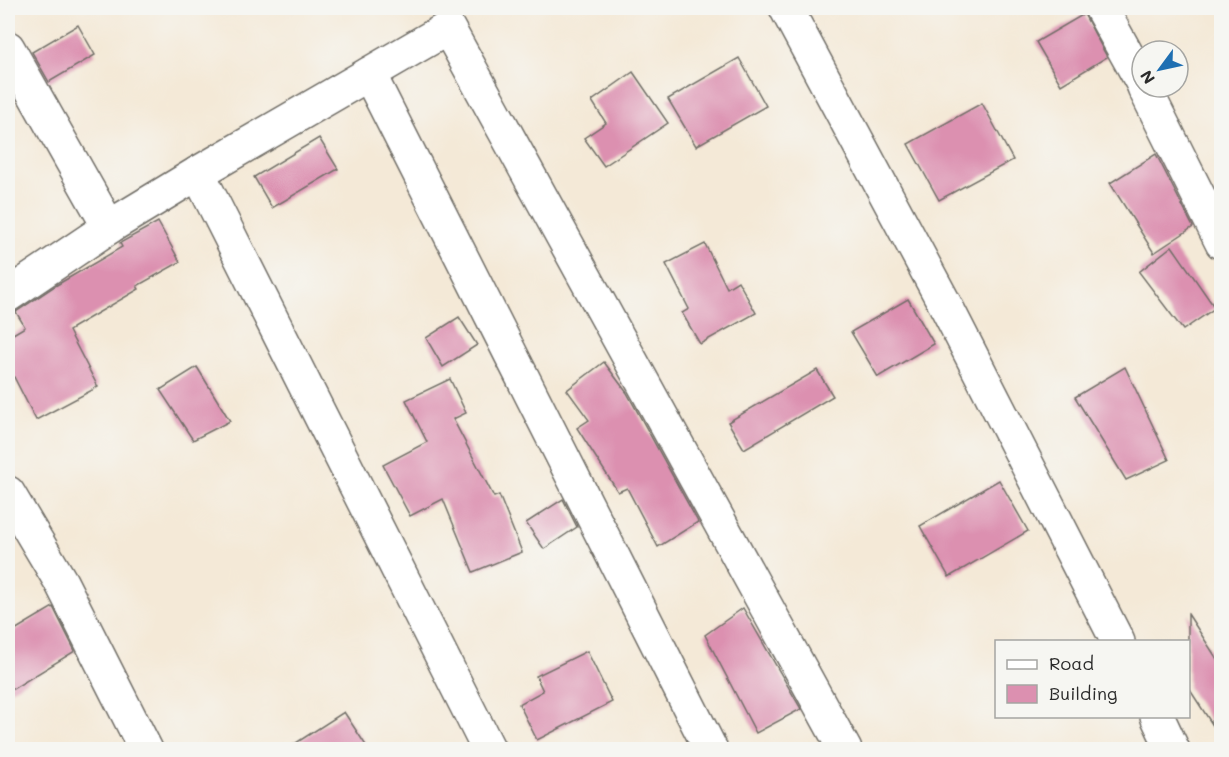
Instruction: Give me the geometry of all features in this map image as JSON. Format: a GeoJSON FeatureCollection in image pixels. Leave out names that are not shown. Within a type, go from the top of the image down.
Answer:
{"type":"FeatureCollection","features":[{"type":"Feature","properties":{"kind":"street"},"geometry":{"type":"LineString","coordinates":[[786,8],[948,310],[1117,640]]}},
{"type":"Feature","properties":{"kind":"street"},"geometry":{"type":"LineString","coordinates":[[1101,8],[1130,60]]}},
{"type":"Feature","properties":{"kind":"street"},"geometry":{"type":"LineString","coordinates":[[8,296],[109,227],[447,28],[845,750]]}},
{"type":"Feature","properties":{"kind":"street"},"geometry":{"type":"LineString","coordinates":[[8,48],[109,227]]}},
{"type":"Feature","properties":{"kind":"street"},"geometry":{"type":"LineString","coordinates":[[369,74],[711,750]]}},
{"type":"Feature","properties":{"kind":"street"},"geometry":{"type":"LineString","coordinates":[[1150,99],[1221,243]]}},
{"type":"Feature","properties":{"kind":"street"},"geometry":{"type":"LineString","coordinates":[[198,173],[489,750]]}},
{"type":"Feature","properties":{"kind":"street"},"geometry":{"type":"LineString","coordinates":[[8,493],[61,582],[146,750]]}},
{"type":"Feature","properties":{"kind":"street"},"geometry":{"type":"LineString","coordinates":[[1157,718],[1173,750]]}},
{"type":"Feature","properties":{"kind":"building"},"geometry":{"type":"Polygon","coordinates":[[[1084,14],[1107,57],[1061,85],[1036,42],[1084,14]]]}},
{"type":"Feature","properties":{"kind":"building"},"geometry":{"type":"Polygon","coordinates":[[[78,25],[95,55],[49,82],[32,52],[78,25]]]}},
{"type":"Feature","properties":{"kind":"building"},"geometry":{"type":"Polygon","coordinates":[[[739,58],[766,106],[696,146],[668,99],[739,58]]]}},
{"type":"Feature","properties":{"kind":"building"},"geometry":{"type":"Polygon","coordinates":[[[633,72],[668,123],[604,166],[584,138],[606,123],[592,101],[633,72]]]}},
{"type":"Feature","properties":{"kind":"building"},"geometry":{"type":"Polygon","coordinates":[[[982,103],[1013,160],[939,200],[908,144],[982,103]]]}},
{"type":"Feature","properties":{"kind":"building"},"geometry":{"type":"Polygon","coordinates":[[[319,138],[338,169],[272,208],[254,177],[319,138]]]}},
{"type":"Feature","properties":{"kind":"building"},"geometry":{"type":"Polygon","coordinates":[[[1156,154],[1193,227],[1154,253],[1110,183],[1156,154]]]}},
{"type":"Feature","properties":{"kind":"building"},"geometry":{"type":"Polygon","coordinates":[[[158,222],[180,262],[137,286],[139,289],[69,331],[98,387],[36,420],[14,377],[8,377],[8,337],[25,327],[16,312],[122,247],[120,243],[158,222]]]}},
{"type":"Feature","properties":{"kind":"building"},"geometry":{"type":"Polygon","coordinates":[[[705,244],[727,288],[738,281],[756,313],[700,344],[682,313],[689,309],[666,264],[705,244]]]}},
{"type":"Feature","properties":{"kind":"building"},"geometry":{"type":"Polygon","coordinates":[[[1172,246],[1215,308],[1183,330],[1139,272],[1172,246]]]}},
{"type":"Feature","properties":{"kind":"building"},"geometry":{"type":"Polygon","coordinates":[[[908,299],[934,344],[878,377],[851,332],[908,299]]]}},
{"type":"Feature","properties":{"kind":"building"},"geometry":{"type":"Polygon","coordinates":[[[459,317],[477,345],[443,367],[426,338],[459,317]]]}},
{"type":"Feature","properties":{"kind":"building"},"geometry":{"type":"Polygon","coordinates":[[[604,362],[627,393],[698,522],[658,547],[627,488],[618,492],[577,428],[589,420],[567,390],[604,362]]]}},
{"type":"Feature","properties":{"kind":"building"},"geometry":{"type":"Polygon","coordinates":[[[197,367],[230,421],[193,440],[160,390],[197,367]]]}},
{"type":"Feature","properties":{"kind":"building"},"geometry":{"type":"Polygon","coordinates":[[[1125,367],[1169,460],[1126,480],[1075,397],[1125,367]]]}},
{"type":"Feature","properties":{"kind":"building"},"geometry":{"type":"Polygon","coordinates":[[[817,370],[833,396],[744,449],[728,422],[817,370]]]}},
{"type":"Feature","properties":{"kind":"building"},"geometry":{"type":"Polygon","coordinates":[[[450,379],[466,413],[453,419],[494,497],[499,495],[522,552],[473,572],[443,499],[410,516],[383,465],[427,442],[406,400],[450,379]]]}},
{"type":"Feature","properties":{"kind":"building"},"geometry":{"type":"Polygon","coordinates":[[[999,480],[1028,531],[949,577],[920,526],[999,480]]]}},
{"type":"Feature","properties":{"kind":"building"},"geometry":{"type":"Polygon","coordinates":[[[563,499],[577,527],[544,549],[526,523],[563,499]]]}},
{"type":"Feature","properties":{"kind":"building"},"geometry":{"type":"Polygon","coordinates":[[[53,607],[75,651],[8,692],[8,634],[53,607]]]}},
{"type":"Feature","properties":{"kind":"building"},"geometry":{"type":"Polygon","coordinates":[[[743,608],[801,709],[756,733],[705,635],[743,608]]]}},
{"type":"Feature","properties":{"kind":"building"},"geometry":{"type":"Polygon","coordinates":[[[1188,614],[1221,665],[1221,738],[1190,690],[1190,640],[1188,640],[1188,614]]]}},
{"type":"Feature","properties":{"kind":"building"},"geometry":{"type":"Polygon","coordinates":[[[587,651],[612,702],[537,740],[519,704],[543,691],[536,676],[587,651]]]}},
{"type":"Feature","properties":{"kind":"building"},"geometry":{"type":"Polygon","coordinates":[[[344,712],[369,750],[285,750],[344,712]]]}}]}
